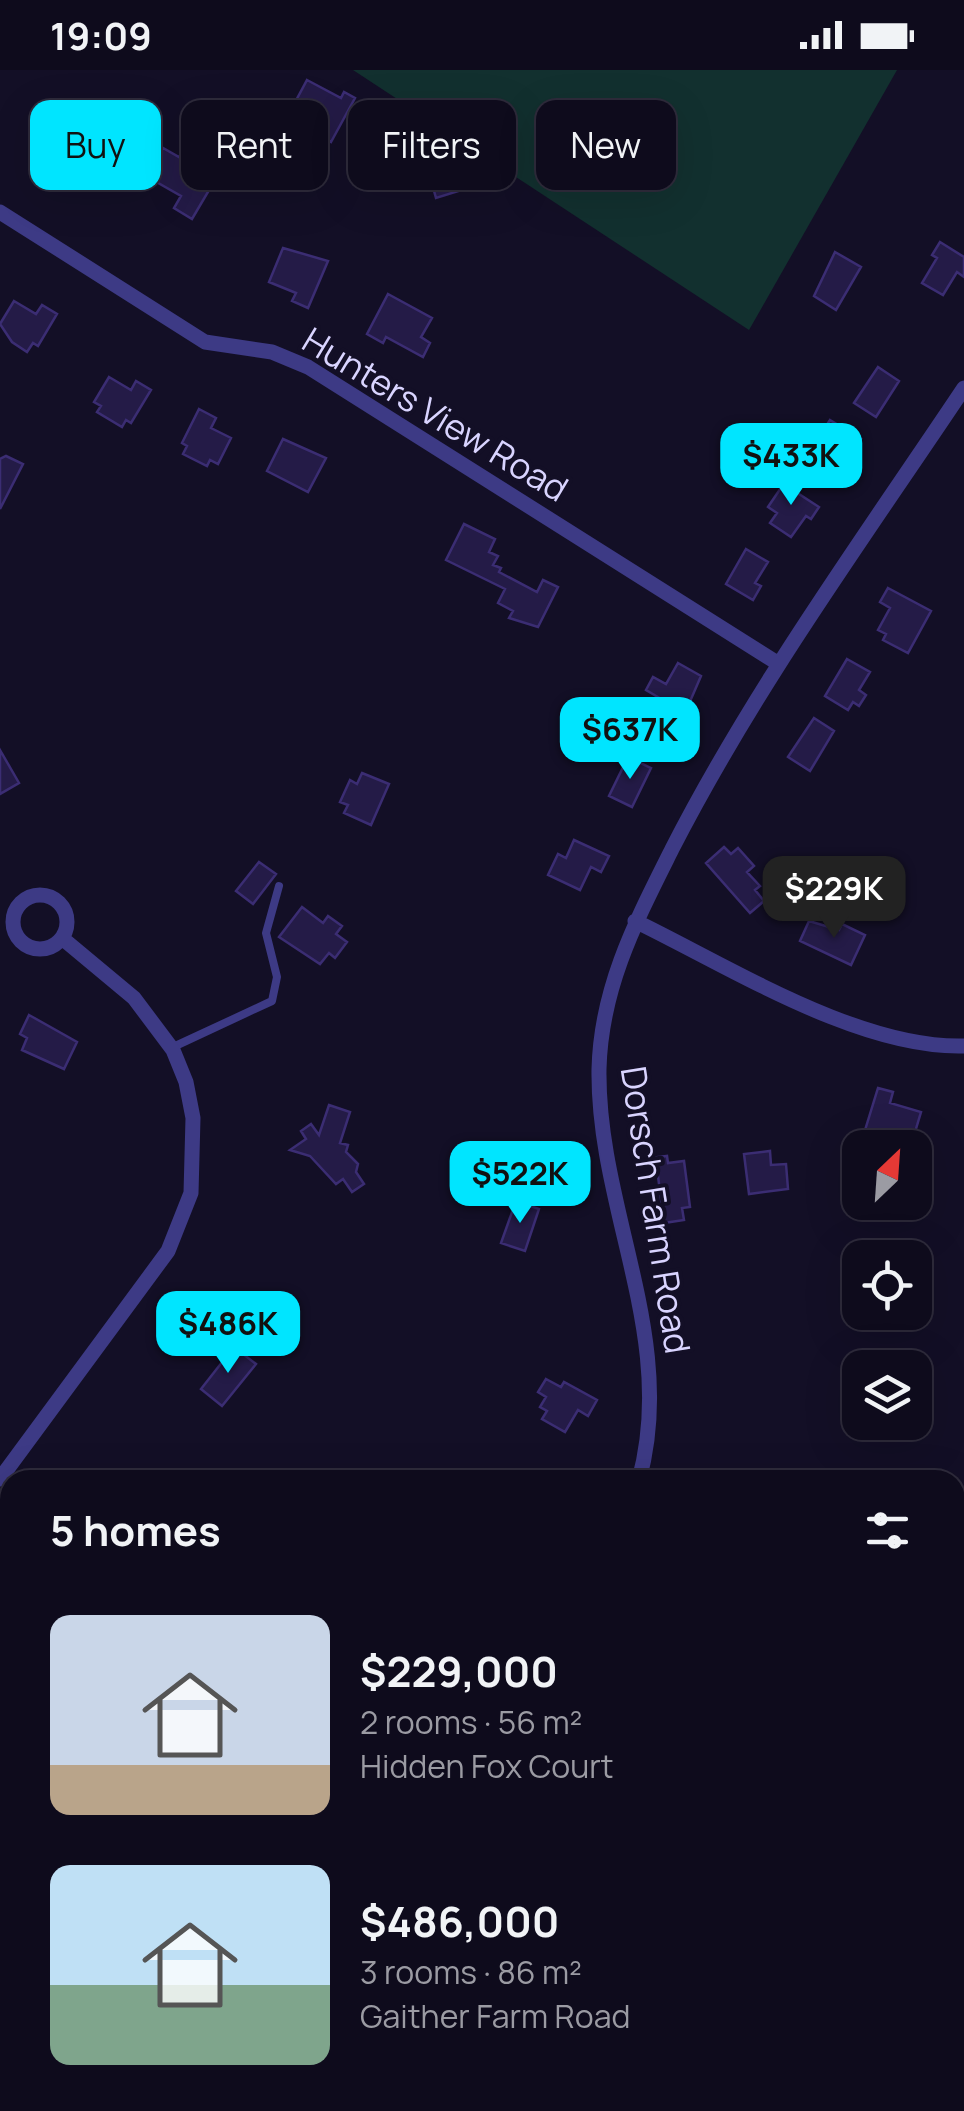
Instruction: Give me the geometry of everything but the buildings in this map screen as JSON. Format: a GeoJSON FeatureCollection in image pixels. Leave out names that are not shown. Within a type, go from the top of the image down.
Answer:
{"type":"FeatureCollection","features":[{"type":"Feature","properties":{"kind":"street","name":"Hunters View Road"},"geometry":{"type":"LineString","coordinates":[[0,212],[205,342],[272,352],[308,367],[778,664]]}},
{"type":"Feature","properties":{"kind":"street","name":"Dorsch Farm Road"},"geometry":{"type":"LineString","coordinates":[[640,1470],[648,1423],[650,1370],[644,1317],[615,1197],[599,1074],[601,1023],[611,981],[636,921],[697,800],[778,664],[964,388]]}},
{"type":"Feature","properties":{"kind":"street"},"geometry":{"type":"LineString","coordinates":[[636,921],[843,1022],[886,1037],[935,1047],[964,1046]]}},
{"type":"Feature","properties":{"kind":"street"},"geometry":{"type":"LineString","coordinates":[[10,1470],[168,1251],[192,1188],[193,1118],[186,1082],[171,1048],[134,998],[62,938]]}},
{"type":"Feature","properties":{"kind":"lane"},"geometry":{"type":"LineString","coordinates":[[171,1048],[261,1010],[272,1001],[277,978],[266,933],[279,886]]}},
{"type":"Feature","properties":{"kind":"green space"},"geometry":{"type":"Polygon","coordinates":[[[353,70],[897,70],[749,330],[516,177],[516,100],[399,100],[353,70]]]}}]}
